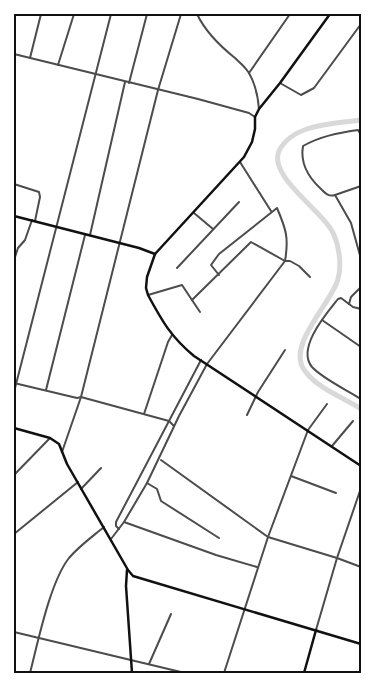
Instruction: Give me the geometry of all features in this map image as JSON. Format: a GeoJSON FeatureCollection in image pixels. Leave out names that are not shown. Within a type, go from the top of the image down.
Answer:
{"type":"FeatureCollection","features":[{"type":"Feature","properties":{"kind":"main road"},"geometry":{"type":"LineString","coordinates":[[330,14],[259,109],[255,117],[252,142],[240,162],[155,254],[147,277],[146,288],[148,295],[172,336],[183,347],[361,466]]}},
{"type":"Feature","properties":{"kind":"main road"},"geometry":{"type":"LineString","coordinates":[[14,216],[119,242],[155,254]]}},
{"type":"Feature","properties":{"kind":"main road"},"geometry":{"type":"LineString","coordinates":[[14,428],[50,438],[59,444],[81,489],[128,570],[139,580],[361,644]]}},
{"type":"Feature","properties":{"kind":"main road"},"geometry":{"type":"LineString","coordinates":[[128,570],[126,586],[132,673]]}},
{"type":"Feature","properties":{"kind":"main road"},"geometry":{"type":"LineString","coordinates":[[304,673],[316,630]]}},
{"type":"Feature","properties":{"kind":"street"},"geometry":{"type":"LineString","coordinates":[[30,58],[41,14]]}},
{"type":"Feature","properties":{"kind":"street"},"geometry":{"type":"LineString","coordinates":[[58,65],[74,14]]}},
{"type":"Feature","properties":{"kind":"street"},"geometry":{"type":"LineString","coordinates":[[14,392],[111,14]]}},
{"type":"Feature","properties":{"kind":"street"},"geometry":{"type":"LineString","coordinates":[[129,82],[147,14]]}},
{"type":"Feature","properties":{"kind":"street"},"geometry":{"type":"LineString","coordinates":[[62,452],[81,397],[158,90],[181,14]]}},
{"type":"Feature","properties":{"kind":"street"},"geometry":{"type":"LineString","coordinates":[[197,14],[207,32],[250,73],[256,87],[259,109]]}},
{"type":"Feature","properties":{"kind":"street"},"geometry":{"type":"LineString","coordinates":[[250,73],[290,14]]}},
{"type":"Feature","properties":{"kind":"street"},"geometry":{"type":"LineString","coordinates":[[280,83],[301,95],[314,88],[361,24]]}},
{"type":"Feature","properties":{"kind":"street"},"geometry":{"type":"LineString","coordinates":[[14,54],[198,99],[249,113],[255,117]]}},
{"type":"Feature","properties":{"kind":"street"},"geometry":{"type":"LineString","coordinates":[[90,235],[125,82]]}},
{"type":"Feature","properties":{"kind":"street"},"geometry":{"type":"LineString","coordinates":[[361,135],[358,130],[322,136],[303,146],[302,151],[307,172],[314,183],[327,194],[335,196],[361,186]]}},
{"type":"Feature","properties":{"kind":"street"},"geometry":{"type":"LineString","coordinates":[[240,162],[271,211]]}},
{"type":"Feature","properties":{"kind":"street"},"geometry":{"type":"LineString","coordinates":[[14,184],[38,192],[40,197],[33,221],[25,240],[18,248],[14,260]]}},
{"type":"Feature","properties":{"kind":"street"},"geometry":{"type":"LineString","coordinates":[[335,196],[351,223],[361,259]]}},
{"type":"Feature","properties":{"kind":"street"},"geometry":{"type":"LineString","coordinates":[[177,268],[239,202]]}},
{"type":"Feature","properties":{"kind":"street"},"geometry":{"type":"LineString","coordinates":[[111,539],[124,522],[160,460],[175,426],[208,364],[285,261],[288,242],[287,229],[277,208],[219,254],[211,265],[219,275]]}},
{"type":"Feature","properties":{"kind":"street"},"geometry":{"type":"LineString","coordinates":[[194,213],[213,230]]}},
{"type":"Feature","properties":{"kind":"street"},"geometry":{"type":"LineString","coordinates":[[46,390],[85,234]]}},
{"type":"Feature","properties":{"kind":"street"},"geometry":{"type":"LineString","coordinates":[[192,300],[219,275],[249,242],[285,261],[290,261],[299,266],[310,277]]}},
{"type":"Feature","properties":{"kind":"street"},"geometry":{"type":"LineString","coordinates":[[148,295],[182,285],[200,312]]}},
{"type":"Feature","properties":{"kind":"street"},"geometry":{"type":"LineString","coordinates":[[349,304],[351,297],[361,287]]}},
{"type":"Feature","properties":{"kind":"street"},"geometry":{"type":"LineString","coordinates":[[361,309],[340,298],[338,299],[321,320],[310,342],[308,352],[311,366],[361,399]]}},
{"type":"Feature","properties":{"kind":"street"},"geometry":{"type":"LineString","coordinates":[[321,320],[361,346]]}},
{"type":"Feature","properties":{"kind":"street"},"geometry":{"type":"LineString","coordinates":[[144,414],[168,342],[172,336]]}},
{"type":"Feature","properties":{"kind":"street"},"geometry":{"type":"LineString","coordinates":[[247,415],[256,396],[285,350]]}},
{"type":"Feature","properties":{"kind":"street"},"geometry":{"type":"LineString","coordinates":[[119,528],[116,526],[116,522],[201,360]]}},
{"type":"Feature","properties":{"kind":"street"},"geometry":{"type":"LineString","coordinates":[[15,384],[77,398],[81,397],[169,421],[175,426]]}},
{"type":"Feature","properties":{"kind":"street"},"geometry":{"type":"LineString","coordinates":[[224,673],[268,536],[308,430],[327,404]]}},
{"type":"Feature","properties":{"kind":"street"},"geometry":{"type":"LineString","coordinates":[[332,446],[352,421]]}},
{"type":"Feature","properties":{"kind":"street"},"geometry":{"type":"LineString","coordinates":[[14,475],[50,438]]}},
{"type":"Feature","properties":{"kind":"street"},"geometry":{"type":"LineString","coordinates":[[160,460],[268,536],[361,567]]}},
{"type":"Feature","properties":{"kind":"street"},"geometry":{"type":"LineString","coordinates":[[81,489],[101,468]]}},
{"type":"Feature","properties":{"kind":"street"},"geometry":{"type":"LineString","coordinates":[[291,476],[336,493]]}},
{"type":"Feature","properties":{"kind":"street"},"geometry":{"type":"LineString","coordinates":[[14,534],[78,482]]}},
{"type":"Feature","properties":{"kind":"street"},"geometry":{"type":"LineString","coordinates":[[147,483],[157,489],[161,501],[219,538]]}},
{"type":"Feature","properties":{"kind":"street"},"geometry":{"type":"LineString","coordinates":[[316,630],[337,558],[361,488]]}},
{"type":"Feature","properties":{"kind":"street"},"geometry":{"type":"LineString","coordinates":[[124,522],[258,568]]}},
{"type":"Feature","properties":{"kind":"street"},"geometry":{"type":"LineString","coordinates":[[30,673],[54,588],[64,565],[75,552],[104,527]]}},
{"type":"Feature","properties":{"kind":"street"},"geometry":{"type":"LineString","coordinates":[[149,664],[172,614]]}},
{"type":"Feature","properties":{"kind":"street"},"geometry":{"type":"LineString","coordinates":[[14,632],[186,673]]}},
{"type":"Feature","properties":{"kind":"waterway"},"geometry":{"type":"LineString","coordinates":[[361,120],[327,124],[304,130],[285,142],[279,151],[278,161],[281,171],[288,182],[332,231],[339,254],[340,267],[338,279],[305,337],[300,361],[305,371],[317,383],[361,409]]}}]}
